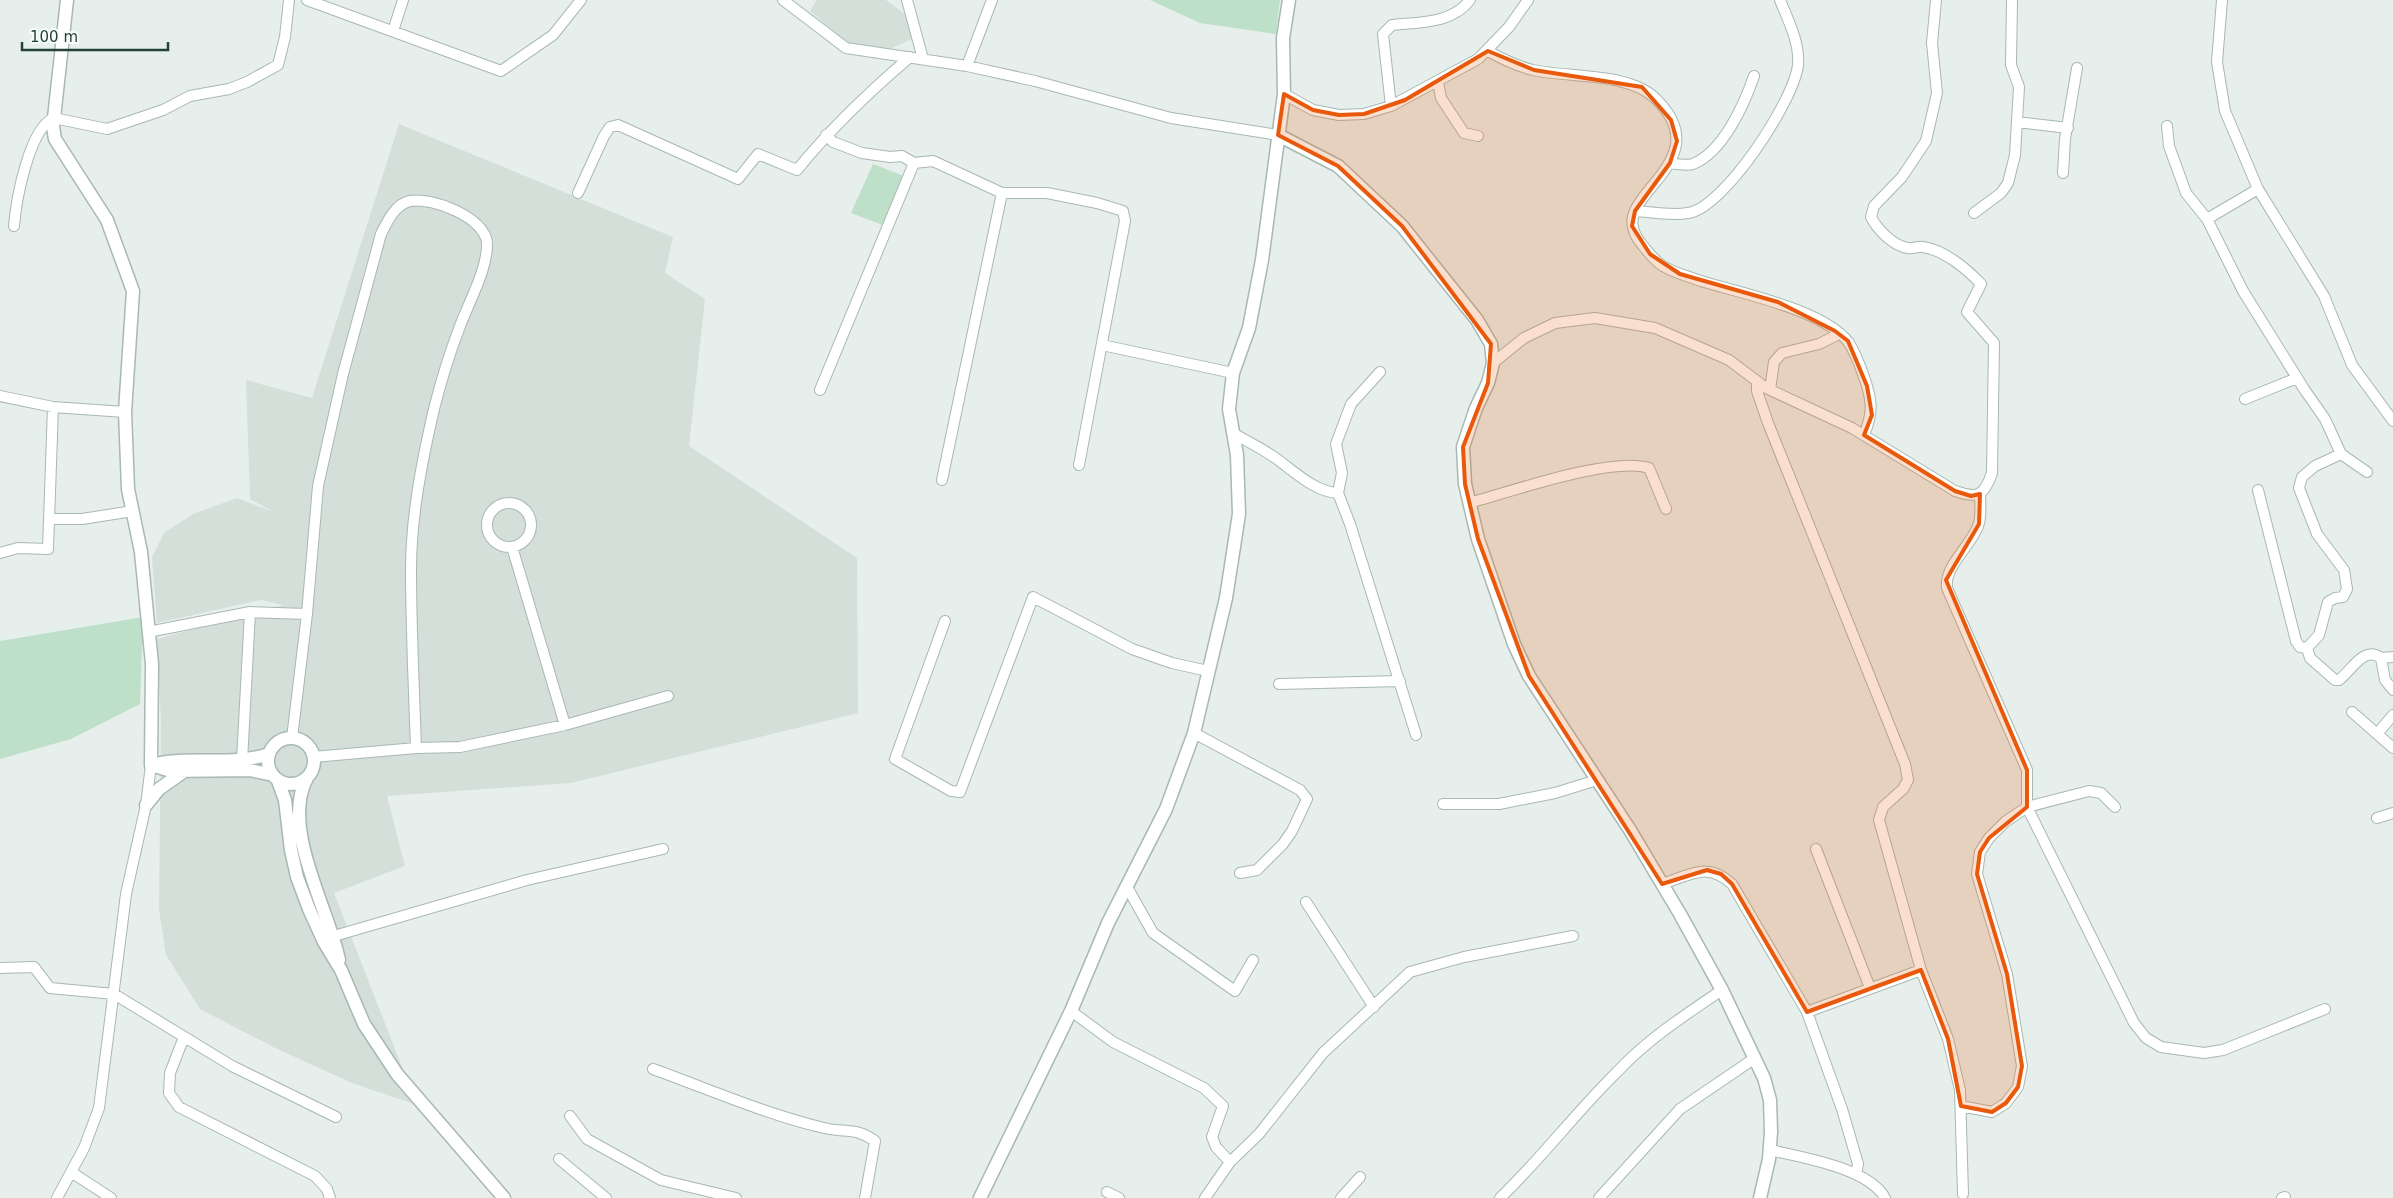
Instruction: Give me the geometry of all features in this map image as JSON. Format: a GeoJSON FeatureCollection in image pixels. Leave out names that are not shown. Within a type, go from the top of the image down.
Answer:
{"type":"FeatureCollection","features":[{"type":"Feature","properties":{"kind":"street"},"geometry":{"type":"LineString","coordinates":[[57,1198],[84,1148],[99,1108],[126,894],[146,805],[151,765],[152,664],[141,552],[128,490],[125,412],[133,291],[107,220],[55,139],[54,118],[67,0]]}},
{"type":"Feature","properties":{"kind":"street"},"geometry":{"type":"LineString","coordinates":[[14,226],[29,152],[47,121],[54,118],[107,129],[163,110],[190,96],[229,89],[247,82],[278,65],[285,37],[289,0]]}},
{"type":"Feature","properties":{"kind":"street"},"geometry":{"type":"LineString","coordinates":[[307,0],[501,71],[553,35],[581,0]]}},
{"type":"Feature","properties":{"kind":"street"},"geometry":{"type":"LineString","coordinates":[[393,31],[403,0]]}},
{"type":"Feature","properties":{"kind":"street"},"geometry":{"type":"LineString","coordinates":[[783,0],[846,48],[967,66],[1034,81],[1162,117],[1278,135],[1338,166],[1402,226],[1477,320],[1491,344],[1493,363],[1488,383],[1476,408],[1463,447],[1465,484],[1478,539],[1514,644],[1529,676],[1598,780],[1662,884],[1722,990],[1764,1078],[1770,1100],[1770,1150],[1760,1198]]}},
{"type":"Feature","properties":{"kind":"street"},"geometry":{"type":"LineString","coordinates":[[907,0],[923,59]]}},
{"type":"Feature","properties":{"kind":"street"},"geometry":{"type":"LineString","coordinates":[[967,66],[992,0]]}},
{"type":"Feature","properties":{"kind":"street"},"geometry":{"type":"LineString","coordinates":[[980,1198],[1071,1011],[1108,924],[1166,809],[1194,733],[1226,598],[1239,514],[1237,455],[1229,410],[1233,372],[1249,328],[1262,260],[1284,94],[1283,38],[1289,0]]}},
{"type":"Feature","properties":{"kind":"street"},"geometry":{"type":"LineString","coordinates":[[1391,106],[1383,34],[1387,28],[1392,24],[1436,21],[1450,15],[1470,0]]}},
{"type":"Feature","properties":{"kind":"street"},"geometry":{"type":"LineString","coordinates":[[1284,94],[1313,110],[1339,115],[1364,114],[1391,106],[1478,60],[1510,27],[1528,0]]}},
{"type":"Feature","properties":{"kind":"street"},"geometry":{"type":"LineString","coordinates":[[1635,211],[1688,214],[1709,204],[1765,138],[1784,104],[1798,65],[1795,36],[1780,0]]}},
{"type":"Feature","properties":{"kind":"street"},"geometry":{"type":"LineString","coordinates":[[1493,363],[1524,338],[1555,323],[1595,318],[1655,328],[1729,360],[1770,390],[1864,435],[1955,491],[1971,496],[1980,494],[1987,488],[1992,473],[1995,363],[1994,343],[1968,312],[1981,284],[1955,260],[1924,247],[1906,248],[1889,238],[1876,228],[1871,216],[1874,206],[1902,177],[1926,141],[1937,94],[1932,43],[1936,0]]}},
{"type":"Feature","properties":{"kind":"street"},"geometry":{"type":"LineString","coordinates":[[1974,213],[2001,193],[2008,183],[2015,155],[2019,87],[2011,65],[2012,0]]}},
{"type":"Feature","properties":{"kind":"street"},"geometry":{"type":"LineString","coordinates":[[2222,0],[2217,62],[2225,111],[2258,189],[2324,296],[2352,365],[2393,421]]}},
{"type":"Feature","properties":{"kind":"street"},"geometry":{"type":"LineString","coordinates":[[1488,51],[1513,64],[1534,70],[1610,80],[1642,88],[1657,99],[1671,120],[1677,141],[1670,163],[1635,211],[1632,226],[1638,239],[1663,266],[1680,274],[1751,296],[1778,302],[1813,316],[1839,334],[1848,342],[1858,358],[1867,386],[1872,416],[1864,435]]}},
{"type":"Feature","properties":{"kind":"street"},"geometry":{"type":"LineString","coordinates":[[578,193],[604,136],[610,127],[618,125],[738,179],[758,154],[797,170],[826,135],[864,96],[910,57]]}},
{"type":"Feature","properties":{"kind":"street"},"geometry":{"type":"LineString","coordinates":[[2063,173],[2077,68]]}},
{"type":"Feature","properties":{"kind":"street"},"geometry":{"type":"LineString","coordinates":[[1670,163],[1692,165],[1711,152],[1731,127],[1754,76]]}},
{"type":"Feature","properties":{"kind":"street"},"geometry":{"type":"LineString","coordinates":[[1438,82],[1442,98],[1464,133],[1478,136]]}},
{"type":"Feature","properties":{"kind":"street"},"geometry":{"type":"LineString","coordinates":[[2017,122],[2068,128]]}},
{"type":"Feature","properties":{"kind":"street"},"geometry":{"type":"LineString","coordinates":[[2167,126],[2169,146],[2186,193],[2207,219],[2243,291],[2325,419],[2341,454],[2367,472]]}},
{"type":"Feature","properties":{"kind":"street"},"geometry":{"type":"LineString","coordinates":[[826,135],[832,142],[862,153],[890,157],[902,156],[914,163],[933,161],[1002,193],[1047,194],[1096,203],[1123,212],[1126,221],[1079,465]]}},
{"type":"Feature","properties":{"kind":"street"},"geometry":{"type":"LineString","coordinates":[[820,390],[914,163]]}},
{"type":"Feature","properties":{"kind":"street"},"geometry":{"type":"LineString","coordinates":[[2207,219],[2258,189]]}},
{"type":"Feature","properties":{"kind":"street"},"geometry":{"type":"LineString","coordinates":[[942,480],[1002,193]]}},
{"type":"Feature","properties":{"kind":"street"},"geometry":{"type":"LineString","coordinates":[[292,738],[307,614],[318,486],[343,374],[381,234],[388,219],[397,208],[408,201],[425,201],[446,206],[467,216],[479,226],[487,241],[485,260],[459,328],[435,408],[416,501],[411,569],[416,748]]}},
{"type":"Feature","properties":{"kind":"street"},"geometry":{"type":"LineString","coordinates":[[1770,390],[1774,362],[1782,353],[1819,344],[1839,334]]}},
{"type":"Feature","properties":{"kind":"street"},"geometry":{"type":"LineString","coordinates":[[1102,345],[1233,372]]}},
{"type":"Feature","properties":{"kind":"street"},"geometry":{"type":"LineString","coordinates":[[1380,372],[1351,404],[1336,444],[1342,473],[1338,493],[1350,524],[1416,735]]}},
{"type":"Feature","properties":{"kind":"street"},"geometry":{"type":"LineString","coordinates":[[2245,399],[2297,378]]}},
{"type":"Feature","properties":{"kind":"street"},"geometry":{"type":"LineString","coordinates":[[1756,381],[1756,391],[1768,423],[1905,764],[1908,780],[1903,789],[1884,807],[1879,820],[1921,970],[1948,1039],[1960,1090],[1963,1194]]}},
{"type":"Feature","properties":{"kind":"street"},"geometry":{"type":"LineString","coordinates":[[0,396],[53,407],[125,412]]}},
{"type":"Feature","properties":{"kind":"street"},"geometry":{"type":"LineString","coordinates":[[0,553],[18,548],[48,549],[53,407]]}},
{"type":"Feature","properties":{"kind":"street"},"geometry":{"type":"LineString","coordinates":[[1233,433],[1270,454],[1309,482],[1333,493],[1338,493]]}},
{"type":"Feature","properties":{"kind":"street"},"geometry":{"type":"LineString","coordinates":[[2307,648],[2319,635],[2328,602],[2335,598],[2343,597],[2347,589],[2344,570],[2317,534],[2299,488],[2302,478],[2315,466],[2341,454]]}},
{"type":"Feature","properties":{"kind":"street"},"geometry":{"type":"LineString","coordinates":[[1469,503],[1584,471],[1639,465],[1649,468],[1666,509]]}},
{"type":"Feature","properties":{"kind":"street"},"geometry":{"type":"LineString","coordinates":[[2258,490],[2296,642],[2300,647],[2307,648]]}},
{"type":"Feature","properties":{"kind":"street"},"geometry":{"type":"LineString","coordinates":[[1980,494],[1979,524],[1946,580],[1947,588],[2027,770],[2027,807],[2134,1023],[2146,1038],[2161,1047],[2204,1053],[2223,1050],[2325,1010]]}},
{"type":"Feature","properties":{"kind":"street"},"geometry":{"type":"LineString","coordinates":[[503,503],[518,504],[524,508],[531,521],[529,535],[512,546],[498,543],[492,539],[487,525],[491,512],[503,503]]}},
{"type":"Feature","properties":{"kind":"street"},"geometry":{"type":"LineString","coordinates":[[50,519],[82,519],[133,511]]}},
{"type":"Feature","properties":{"kind":"street"},"geometry":{"type":"LineString","coordinates":[[512,546],[565,725]]}},
{"type":"Feature","properties":{"kind":"street"},"geometry":{"type":"LineString","coordinates":[[944,621],[895,759],[951,791],[960,792],[1033,597],[1132,649],[1172,663],[1208,671]]}},
{"type":"Feature","properties":{"kind":"street"},"geometry":{"type":"LineString","coordinates":[[148,632],[250,612],[307,614]]}},
{"type":"Feature","properties":{"kind":"street"},"geometry":{"type":"LineString","coordinates":[[242,761],[250,612]]}},
{"type":"Feature","properties":{"kind":"street"},"geometry":{"type":"LineString","coordinates":[[2307,648],[2310,658],[2335,680],[2340,680],[2362,657],[2368,654],[2376,654],[2382,658],[2393,657]]}},
{"type":"Feature","properties":{"kind":"street"},"geometry":{"type":"LineString","coordinates":[[2382,658],[2386,680],[2393,690]]}},
{"type":"Feature","properties":{"kind":"street"},"geometry":{"type":"LineString","coordinates":[[1279,684],[1400,681]]}},
{"type":"Feature","properties":{"kind":"street"},"geometry":{"type":"LineString","coordinates":[[313,757],[416,748],[460,747],[565,725],[668,696]]}},
{"type":"Feature","properties":{"kind":"street"},"geometry":{"type":"LineString","coordinates":[[2352,712],[2393,748]]}},
{"type":"Feature","properties":{"kind":"street"},"geometry":{"type":"LineString","coordinates":[[2377,734],[2393,715]]}},
{"type":"Feature","properties":{"kind":"street"},"geometry":{"type":"LineString","coordinates":[[1194,733],[1300,790],[1307,799],[1292,831],[1282,844],[1257,870],[1240,873]]}},
{"type":"Feature","properties":{"kind":"street"},"geometry":{"type":"LineString","coordinates":[[341,970],[334,936],[314,885],[300,828],[301,791],[314,764],[313,757],[306,744],[292,738],[278,742],[269,754],[269,769],[276,778],[285,800],[291,850],[297,877],[324,942],[341,970],[364,1024],[397,1074],[504,1198]]}},
{"type":"Feature","properties":{"kind":"street"},"geometry":{"type":"LineString","coordinates":[[151,765],[168,760],[242,761],[269,754]]}},
{"type":"Feature","properties":{"kind":"street"},"geometry":{"type":"LineString","coordinates":[[151,765],[171,771],[250,770],[293,784],[307,778]]}},
{"type":"Feature","properties":{"kind":"street"},"geometry":{"type":"LineString","coordinates":[[146,805],[170,779],[184,771]]}},
{"type":"Feature","properties":{"kind":"street"},"geometry":{"type":"LineString","coordinates":[[1443,804],[1499,804],[1555,794],[1598,780]]}},
{"type":"Feature","properties":{"kind":"street"},"geometry":{"type":"LineString","coordinates":[[1961,1106],[1992,1112],[2006,1103],[2018,1087],[2022,1066],[2007,974],[1977,874],[1980,852],[1989,838],[2005,822],[2027,807],[2089,791],[2101,793],[2115,807]]}},
{"type":"Feature","properties":{"kind":"street"},"geometry":{"type":"LineString","coordinates":[[2377,818],[2393,813]]}},
{"type":"Feature","properties":{"kind":"street"},"geometry":{"type":"LineString","coordinates":[[334,936],[527,880],[663,849]]}},
{"type":"Feature","properties":{"kind":"street"},"geometry":{"type":"LineString","coordinates":[[1816,849],[1870,988]]}},
{"type":"Feature","properties":{"kind":"street"},"geometry":{"type":"LineString","coordinates":[[1662,884],[1707,870],[1721,874],[1732,884],[1807,1012],[1842,1108],[1858,1164],[1856,1174]]}},
{"type":"Feature","properties":{"kind":"street"},"geometry":{"type":"LineString","coordinates":[[1127,887],[1153,933],[1236,991],[1253,960]]}},
{"type":"Feature","properties":{"kind":"street"},"geometry":{"type":"LineString","coordinates":[[1306,902],[1374,1006]]}},
{"type":"Feature","properties":{"kind":"street"},"geometry":{"type":"LineString","coordinates":[[1220,1198],[1208,1194],[1230,1162],[1259,1134],[1323,1053],[1410,972],[1464,957],[1574,936]]}},
{"type":"Feature","properties":{"kind":"street"},"geometry":{"type":"LineString","coordinates":[[0,968],[34,967],[50,988],[60,991],[114,994],[232,1066],[336,1117]]}},
{"type":"Feature","properties":{"kind":"street"},"geometry":{"type":"LineString","coordinates":[[1807,1012],[1921,970]]}},
{"type":"Feature","properties":{"kind":"street"},"geometry":{"type":"LineString","coordinates":[[1500,1198],[1617,1071],[1670,1024],[1722,990]]}},
{"type":"Feature","properties":{"kind":"street"},"geometry":{"type":"LineString","coordinates":[[1071,1011],[1112,1042],[1204,1088],[1223,1106],[1212,1137],[1216,1147],[1230,1162]]}},
{"type":"Feature","properties":{"kind":"street"},"geometry":{"type":"LineString","coordinates":[[184,1037],[170,1073],[169,1094],[179,1107],[315,1176],[327,1189],[330,1198]]}},
{"type":"Feature","properties":{"kind":"street"},"geometry":{"type":"LineString","coordinates":[[1599,1198],[1680,1109],[1755,1058]]}},
{"type":"Feature","properties":{"kind":"street"},"geometry":{"type":"LineString","coordinates":[[653,1070],[746,1103],[825,1128],[863,1132],[875,1141],[865,1198]]}},
{"type":"Feature","properties":{"kind":"street"},"geometry":{"type":"LineString","coordinates":[[570,1116],[587,1139],[661,1180],[736,1198]]}},
{"type":"Feature","properties":{"kind":"street"},"geometry":{"type":"LineString","coordinates":[[1770,1150],[1806,1158],[1856,1174],[1871,1183],[1886,1198]]}},
{"type":"Feature","properties":{"kind":"street"},"geometry":{"type":"LineString","coordinates":[[559,1159],[606,1198]]}},
{"type":"Feature","properties":{"kind":"street"},"geometry":{"type":"LineString","coordinates":[[71,1172],[111,1198]]}},
{"type":"Feature","properties":{"kind":"street"},"geometry":{"type":"LineString","coordinates":[[1340,1198],[1360,1177]]}},
{"type":"Feature","properties":{"kind":"street"},"geometry":{"type":"LineString","coordinates":[[1107,1192],[1119,1198]]}},
{"type":"Feature","properties":{"kind":"highlighted area"},"geometry":{"type":"Polygon","coordinates":[[[1488,51],[1534,70],[1642,87],[1671,120],[1677,141],[1670,163],[1635,211],[1632,226],[1650,254],[1680,274],[1778,302],[1835,331],[1848,341],[1867,386],[1872,415],[1864,435],[1955,491],[1971,496],[1980,494],[1979,524],[1946,580],[2027,770],[2027,807],[1989,838],[1980,852],[1977,874],[2007,974],[2022,1066],[2018,1087],[2006,1103],[1992,1112],[1961,1106],[1948,1039],[1921,970],[1807,1012],[1732,884],[1721,874],[1707,870],[1662,884],[1529,676],[1478,539],[1465,484],[1463,447],[1488,383],[1491,344],[1402,226],[1338,166],[1278,135],[1284,94],[1313,110],[1339,115],[1364,114],[1405,100],[1488,51]]]}},
{"type":"Feature","properties":{"kind":"shaded area"},"geometry":{"type":"Polygon","coordinates":[[[817,0],[886,0],[910,18],[914,38],[890,49],[850,45],[810,11],[817,0]]]}},
{"type":"Feature","properties":{"kind":"shaded area"},"geometry":{"type":"Polygon","coordinates":[[[399,124],[673,237],[665,273],[705,299],[689,446],[857,558],[858,713],[571,783],[387,796],[405,866],[334,893],[417,1105],[352,1083],[273,1047],[200,1009],[166,955],[159,909],[161,723],[157,639],[283,605],[261,600],[157,623],[152,557],[164,533],[193,514],[237,498],[274,512],[250,499],[246,380],[312,398],[399,124]]]}},
{"type":"Feature","properties":{"kind":"green space"},"geometry":{"type":"Polygon","coordinates":[[[1150,0],[1280,0],[1276,34],[1200,23],[1150,0]]]}},
{"type":"Feature","properties":{"kind":"green space"},"geometry":{"type":"Polygon","coordinates":[[[873,164],[904,176],[885,226],[851,213],[873,164]]]}},
{"type":"Feature","properties":{"kind":"green space"},"geometry":{"type":"Polygon","coordinates":[[[143,617],[140,704],[71,739],[0,759],[0,641],[143,617]]]}}]}
